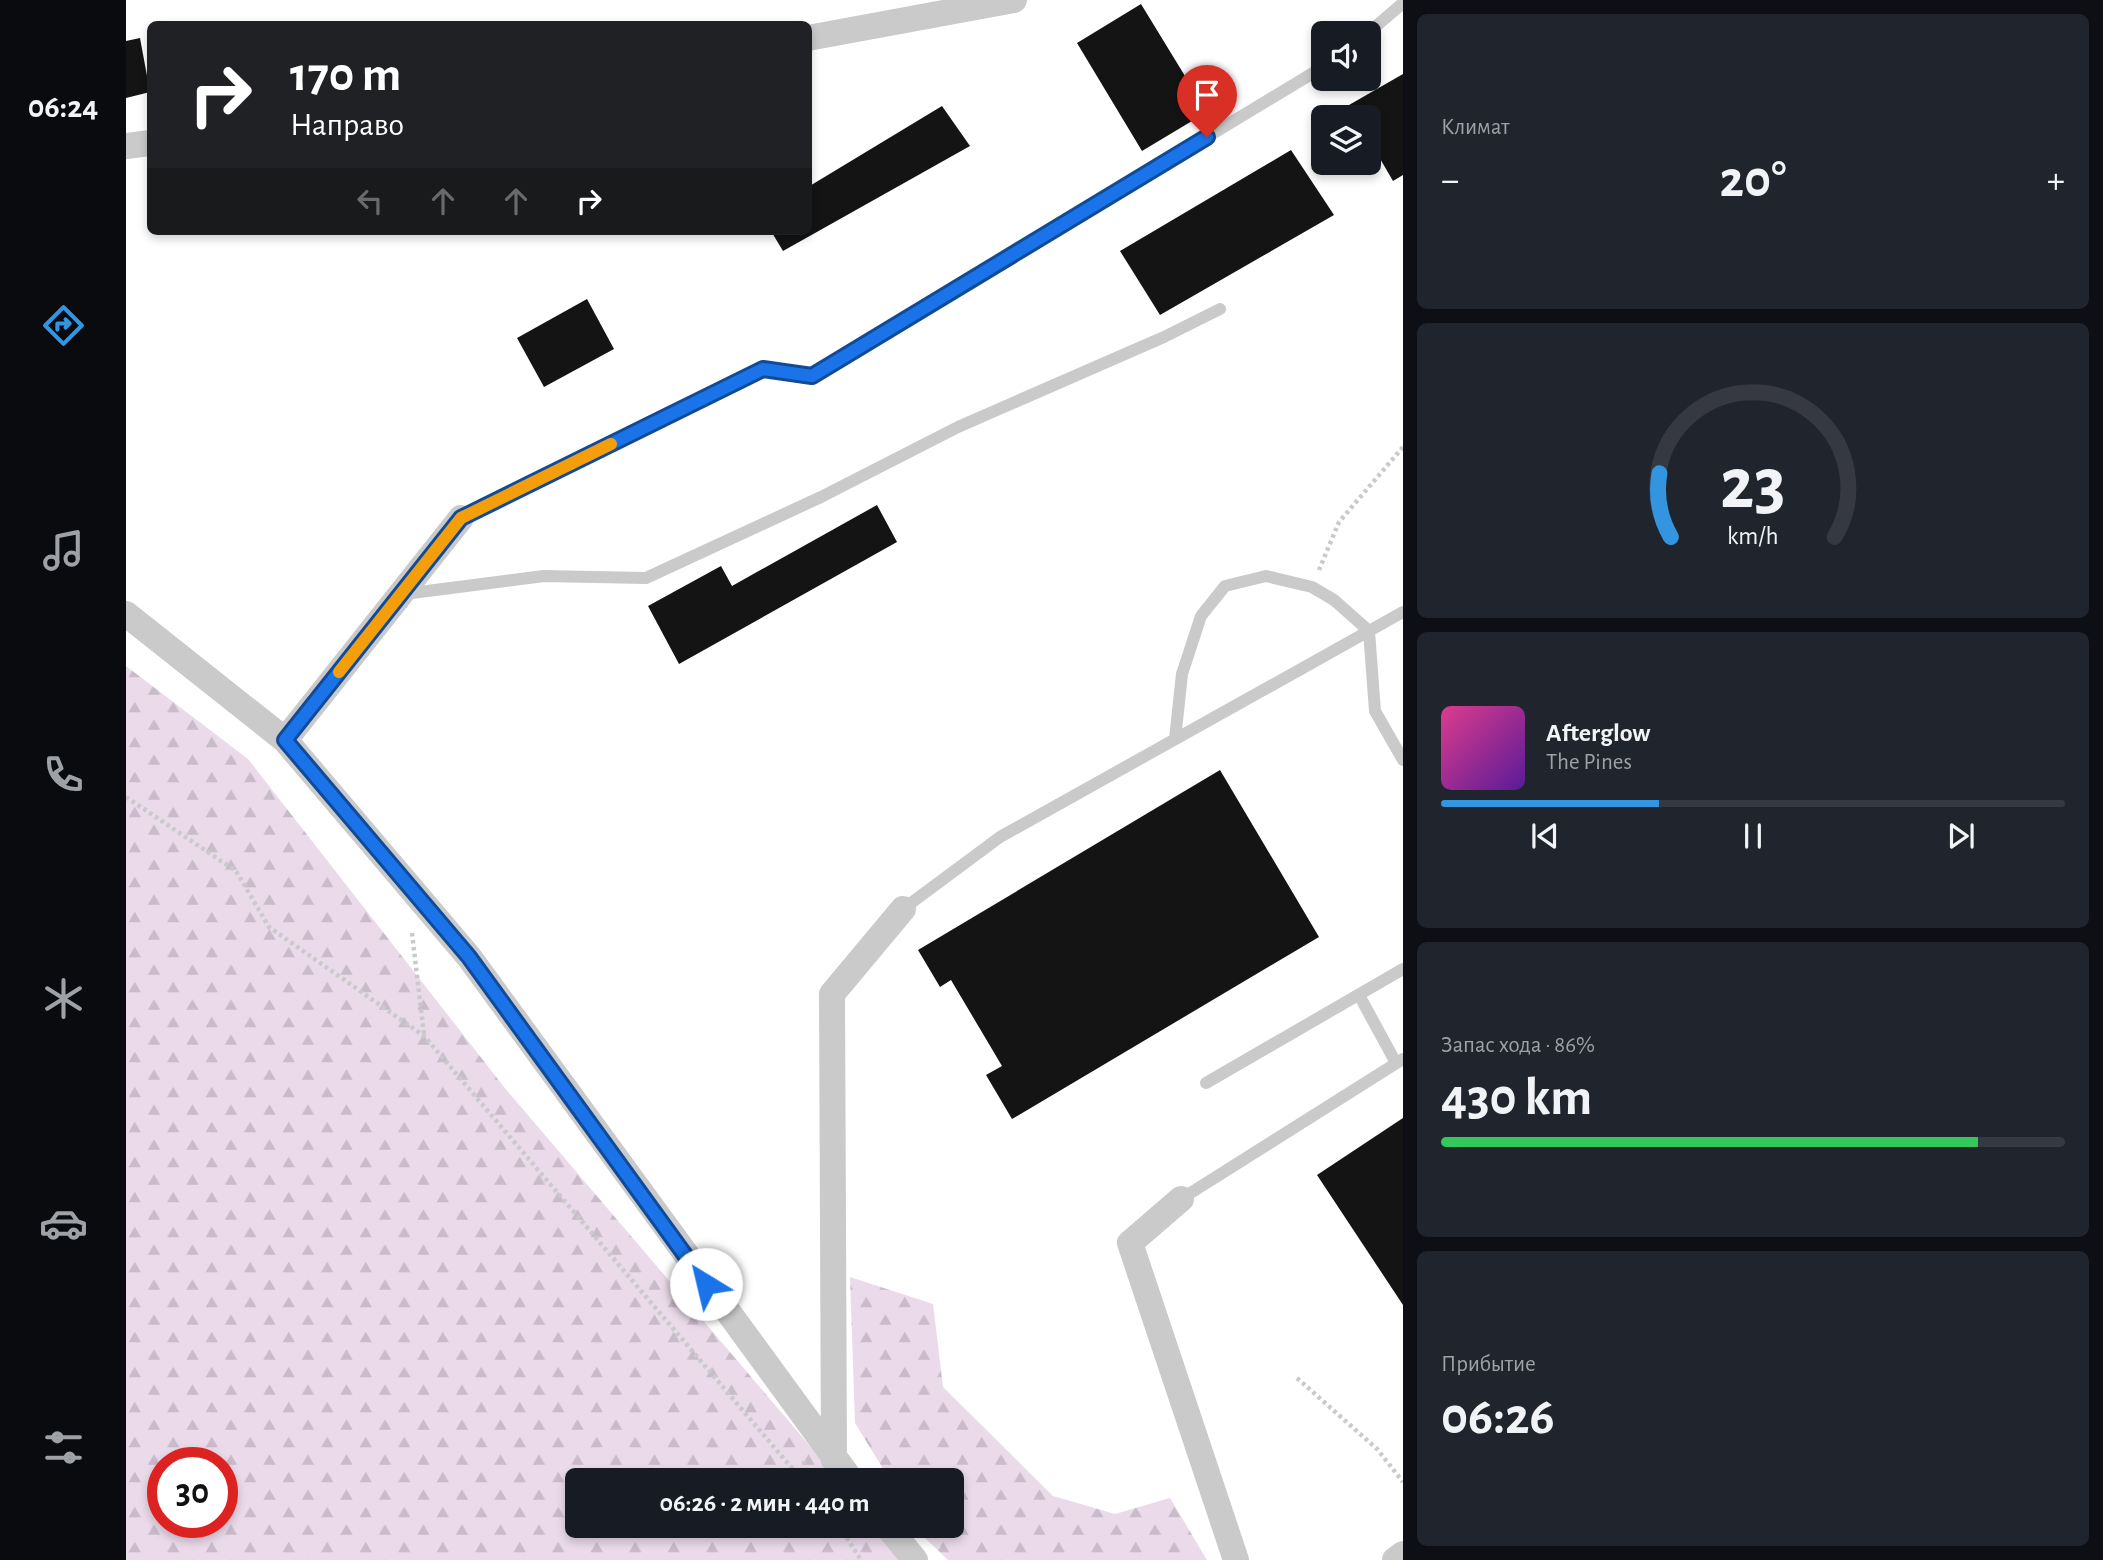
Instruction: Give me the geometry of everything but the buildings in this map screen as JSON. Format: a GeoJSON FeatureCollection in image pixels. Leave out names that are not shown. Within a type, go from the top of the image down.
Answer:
{"type":"FeatureCollection","features":[{"type":"Feature","properties":{"kind":"street"},"geometry":{"type":"LineString","coordinates":[[812,37],[1014,0]]}},
{"type":"Feature","properties":{"kind":"street"},"geometry":{"type":"LineString","coordinates":[[126,146],[147,143]]}},
{"type":"Feature","properties":{"kind":"street"},"geometry":{"type":"LineString","coordinates":[[285,740],[461,518]]}},
{"type":"Feature","properties":{"kind":"street"},"geometry":{"type":"LineString","coordinates":[[126,614],[285,740],[469,957],[841,1468]]}},
{"type":"Feature","properties":{"kind":"street"},"geometry":{"type":"LineString","coordinates":[[834,1460],[832,994],[903,909]]}},
{"type":"Feature","properties":{"kind":"street"},"geometry":{"type":"LineString","coordinates":[[1181,1199],[1130,1243],[1236,1560]]}},
{"type":"Feature","properties":{"kind":"street"},"geometry":{"type":"LineString","coordinates":[[897,1538],[915,1560]]}},
{"type":"Feature","properties":{"kind":"street"},"geometry":{"type":"LineString","coordinates":[[1395,1560],[1403,1554]]}},
{"type":"Feature","properties":{"kind":"lane"},"geometry":{"type":"LineString","coordinates":[[1381,22],[1403,3]]}},
{"type":"Feature","properties":{"kind":"lane"},"geometry":{"type":"LineString","coordinates":[[461,518],[763,369],[812,376],[1311,74]]}},
{"type":"Feature","properties":{"kind":"lane"},"geometry":{"type":"LineString","coordinates":[[401,594],[544,576],[646,579],[821,497],[958,427],[1164,337],[1220,309]]}},
{"type":"Feature","properties":{"kind":"lane"},"geometry":{"type":"LineString","coordinates":[[1175,739],[1182,674],[1200,616],[1225,586],[1266,576],[1311,587],[1334,600],[1369,631],[1375,711],[1403,760]]}},
{"type":"Feature","properties":{"kind":"lane"},"geometry":{"type":"LineString","coordinates":[[903,909],[1000,837],[1403,612]]}},
{"type":"Feature","properties":{"kind":"lane"},"geometry":{"type":"LineString","coordinates":[[1206,1083],[1403,969]]}},
{"type":"Feature","properties":{"kind":"lane"},"geometry":{"type":"LineString","coordinates":[[1181,1199],[1400,1061],[1359,995]]}},
{"type":"Feature","properties":{"kind":"path"},"geometry":{"type":"LineString","coordinates":[[1311,587],[1339,522],[1403,447]]}},
{"type":"Feature","properties":{"kind":"path"},"geometry":{"type":"LineString","coordinates":[[126,797],[236,871],[269,927],[424,1036],[792,1468]]}},
{"type":"Feature","properties":{"kind":"path"},"geometry":{"type":"LineString","coordinates":[[407,883],[424,1036]]}},
{"type":"Feature","properties":{"kind":"path"},"geometry":{"type":"LineString","coordinates":[[1297,1378],[1377,1449],[1403,1482]]}},
{"type":"Feature","properties":{"kind":"path"},"geometry":{"type":"LineString","coordinates":[[847,1538],[861,1560]]}},
{"type":"Feature","properties":{"kind":"green space"},"geometry":{"type":"Polygon","coordinates":[[[126,666],[248,759],[504,1087],[829,1468],[565,1468],[565,1538],[888,1538],[907,1560],[126,1560],[126,666]]]}},
{"type":"Feature","properties":{"kind":"green space"},"geometry":{"type":"Polygon","coordinates":[[[850,1277],[933,1304],[943,1387],[1053,1496],[1115,1514],[1170,1498],[1207,1560],[948,1560],[925,1538],[964,1538],[964,1468],[883,1468],[855,1423],[850,1277]]]}},
{"type":"Feature","properties":{"kind":"slow traffic"},"geometry":{"type":"LineString","coordinates":[[339,672],[461,518],[611,444]]}},
{"type":"Feature","properties":{"kind":"route"},"geometry":{"type":"LineString","coordinates":[[706,1284],[469,957],[285,740],[461,518],[763,369],[812,376],[1207,137]]}}]}
